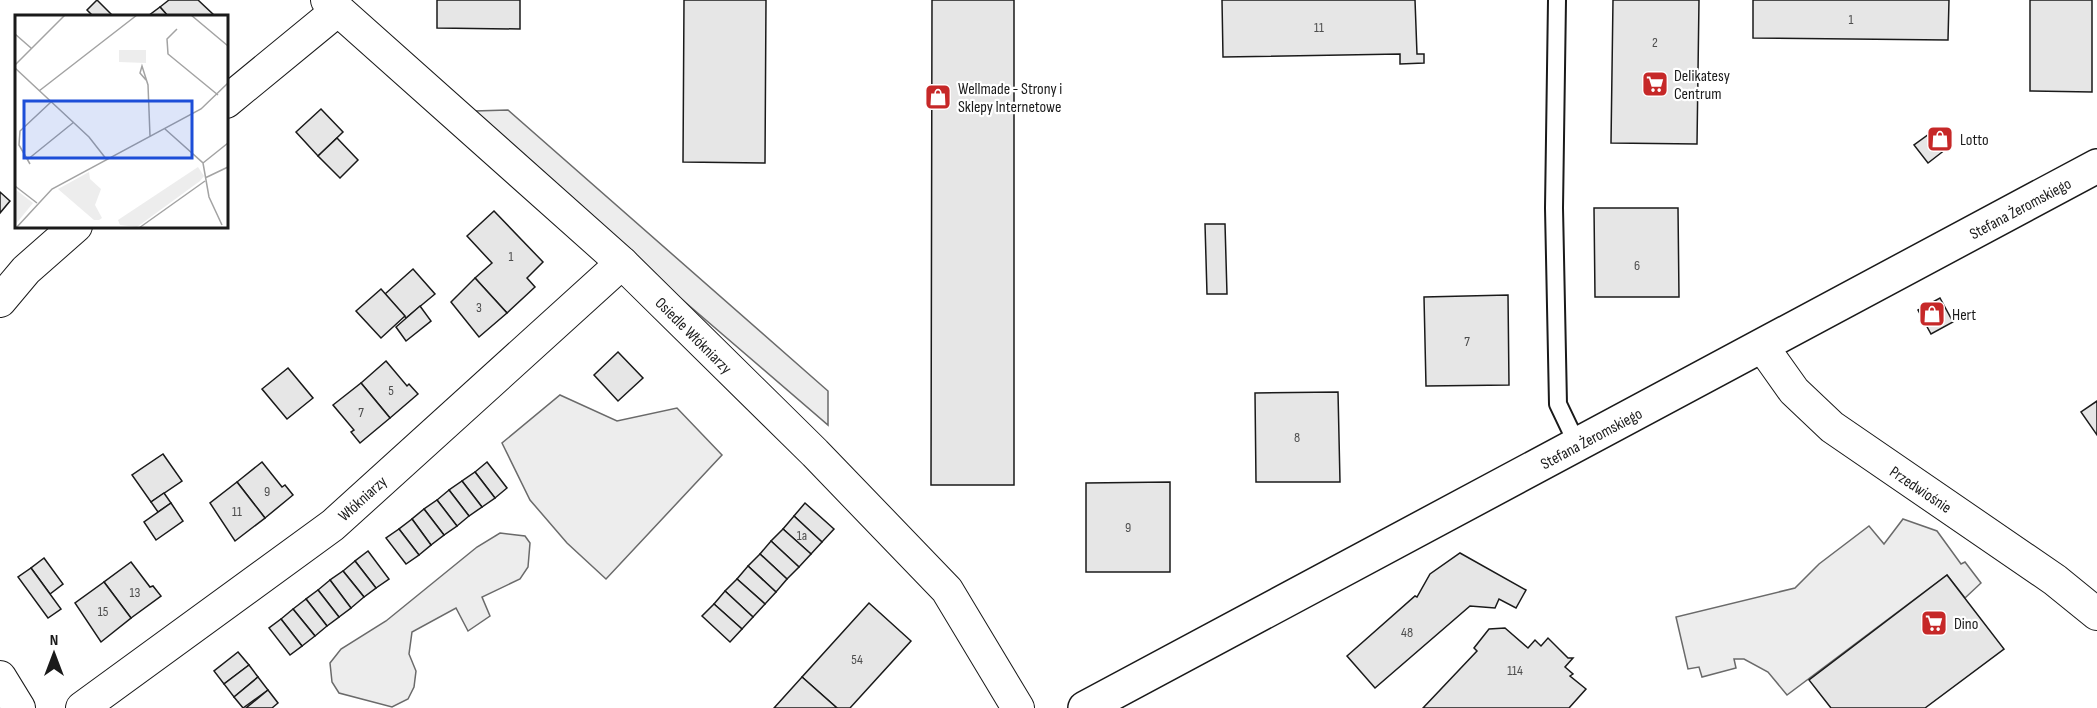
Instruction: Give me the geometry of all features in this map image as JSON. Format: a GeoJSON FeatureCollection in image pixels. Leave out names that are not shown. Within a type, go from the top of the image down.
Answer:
{"type":"FeatureCollection","features":[{"type":"Feature","properties":{"kind":"street"},"geometry":{"type":"LineString","coordinates":[[228,100],[333,5]]}},
{"type":"Feature","properties":{"kind":"street","name":"Osiedle Włókniarzy"},"geometry":{"type":"LineString","coordinates":[[333,5],[622,264],[815,453],[947,590],[1018,708]]}},
{"type":"Feature","properties":{"kind":"street","name":"Stefana Żeromskiego"},"geometry":{"type":"LineString","coordinates":[[1085,708],[2097,166]]}},
{"type":"Feature","properties":{"kind":"street"},"geometry":{"type":"LineString","coordinates":[[0,301],[26,270],[74,228]]}},
{"type":"Feature","properties":{"kind":"street","name":"Włókniarzy"},"geometry":{"type":"LineString","coordinates":[[82,708],[333,525],[622,264]]}},
{"type":"Feature","properties":{"kind":"street","name":"Przedwiośnie"},"geometry":{"type":"LineString","coordinates":[[1762,346],[1794,391],[1832,427],[2055,580],[2097,614]]}},
{"type":"Feature","properties":{"kind":"street"},"geometry":{"type":"LineString","coordinates":[[0,677],[19,708]]}},
{"type":"Feature","properties":{"kind":"lane"},"geometry":{"type":"LineString","coordinates":[[1557,0],[1554,208],[1558,404],[1578,446]]}},
{"type":"Feature","properties":{"kind":"shaded area"},"geometry":{"type":"Polygon","coordinates":[[[508,110],[828,391],[828,425],[650,272],[475,111],[508,110]]]}},
{"type":"Feature","properties":{"kind":"shaded area"},"geometry":{"type":"Polygon","coordinates":[[[560,395],[617,421],[677,408],[722,455],[606,579],[567,543],[530,500],[502,443],[560,395]]]}},
{"type":"Feature","properties":{"kind":"shaded area"},"geometry":{"type":"Polygon","coordinates":[[[1903,519],[1937,531],[1961,564],[1965,562],[1981,583],[1965,598],[1947,575],[1787,695],[1768,672],[1744,659],[1734,659],[1736,668],[1702,677],[1699,667],[1688,669],[1676,617],[1795,588],[1819,564],[1869,526],[1884,544],[1903,519]]]}},
{"type":"Feature","properties":{"kind":"shaded area"},"geometry":{"type":"Polygon","coordinates":[[[500,533],[525,536],[530,543],[528,567],[520,579],[482,597],[490,616],[468,631],[456,608],[412,632],[409,654],[416,671],[414,687],[408,699],[392,707],[339,693],[332,682],[330,663],[341,649],[386,621],[477,547],[500,533]]]}},
{"type":"Feature","properties":{"kind":"building"},"geometry":{"type":"Polygon","coordinates":[[[97,0],[112,15],[92,15],[87,10],[97,0]]]}},
{"type":"Feature","properties":{"kind":"building"},"geometry":{"type":"Polygon","coordinates":[[[169,0],[198,0],[214,15],[167,15],[160,7],[169,0]]]}},
{"type":"Feature","properties":{"kind":"building"},"geometry":{"type":"Polygon","coordinates":[[[437,0],[520,0],[520,29],[437,28],[437,0]]]}},
{"type":"Feature","properties":{"kind":"building"},"geometry":{"type":"Polygon","coordinates":[[[684,0],[766,0],[765,163],[683,162],[684,0]]]}},
{"type":"Feature","properties":{"kind":"building"},"geometry":{"type":"Polygon","coordinates":[[[932,0],[1014,0],[1014,485],[931,485],[932,0]]]}},
{"type":"Feature","properties":{"kind":"building"},"geometry":{"type":"Polygon","coordinates":[[[1222,0],[1415,0],[1417,54],[1424,54],[1424,63],[1400,64],[1400,54],[1223,57],[1222,0]]]}},
{"type":"Feature","properties":{"kind":"building"},"geometry":{"type":"Polygon","coordinates":[[[1613,0],[1699,0],[1697,144],[1611,143],[1613,0]]]}},
{"type":"Feature","properties":{"kind":"building"},"geometry":{"type":"Polygon","coordinates":[[[1753,0],[1949,0],[1948,40],[1753,38],[1753,0]]]}},
{"type":"Feature","properties":{"kind":"building"},"geometry":{"type":"Polygon","coordinates":[[[2030,0],[2092,0],[2092,92],[2030,91],[2030,0]]]}},
{"type":"Feature","properties":{"kind":"building"},"geometry":{"type":"Polygon","coordinates":[[[160,7],[167,15],[149,15],[160,7]]]}},
{"type":"Feature","properties":{"kind":"building"},"geometry":{"type":"Polygon","coordinates":[[[321,109],[343,132],[318,156],[296,132],[321,109]]]}},
{"type":"Feature","properties":{"kind":"building"},"geometry":{"type":"Polygon","coordinates":[[[1936,129],[1950,146],[1928,163],[1914,145],[1936,129]]]}},
{"type":"Feature","properties":{"kind":"building"},"geometry":{"type":"Polygon","coordinates":[[[337,138],[358,160],[340,178],[318,156],[337,138]]]}},
{"type":"Feature","properties":{"kind":"building"},"geometry":{"type":"Polygon","coordinates":[[[0,192],[10,201],[0,213],[0,192]]]}},
{"type":"Feature","properties":{"kind":"building"},"geometry":{"type":"Polygon","coordinates":[[[1594,208],[1678,208],[1679,297],[1595,297],[1594,208]]]}},
{"type":"Feature","properties":{"kind":"building"},"geometry":{"type":"Polygon","coordinates":[[[494,211],[543,262],[527,278],[535,287],[507,313],[475,278],[492,263],[467,236],[494,211]]]}},
{"type":"Feature","properties":{"kind":"building"},"geometry":{"type":"Polygon","coordinates":[[[1205,224],[1225,224],[1227,294],[1207,294],[1205,224]]]}},
{"type":"Feature","properties":{"kind":"building"},"geometry":{"type":"Polygon","coordinates":[[[413,269],[435,294],[406,318],[385,294],[413,269]]]}},
{"type":"Feature","properties":{"kind":"building"},"geometry":{"type":"Polygon","coordinates":[[[475,278],[507,313],[479,337],[451,302],[475,278]]]}},
{"type":"Feature","properties":{"kind":"building"},"geometry":{"type":"Polygon","coordinates":[[[381,289],[405,316],[381,338],[356,311],[381,289]]]}},
{"type":"Feature","properties":{"kind":"building"},"geometry":{"type":"Polygon","coordinates":[[[1508,295],[1509,385],[1426,386],[1424,297],[1508,295]]]}},
{"type":"Feature","properties":{"kind":"building"},"geometry":{"type":"Polygon","coordinates":[[[1940,298],[1953,322],[1931,334],[1918,310],[1940,298]]]}},
{"type":"Feature","properties":{"kind":"building"},"geometry":{"type":"Polygon","coordinates":[[[420,306],[431,321],[406,341],[396,327],[420,306]]]}},
{"type":"Feature","properties":{"kind":"building"},"geometry":{"type":"Polygon","coordinates":[[[618,352],[643,378],[618,401],[594,375],[618,352]]]}},
{"type":"Feature","properties":{"kind":"building"},"geometry":{"type":"Polygon","coordinates":[[[386,361],[407,386],[409,384],[418,394],[390,418],[361,383],[386,361]]]}},
{"type":"Feature","properties":{"kind":"building"},"geometry":{"type":"Polygon","coordinates":[[[288,368],[313,398],[287,419],[262,389],[288,368]]]}},
{"type":"Feature","properties":{"kind":"building"},"geometry":{"type":"Polygon","coordinates":[[[361,383],[390,418],[360,443],[351,432],[354,430],[333,405],[361,383]]]}},
{"type":"Feature","properties":{"kind":"building"},"geometry":{"type":"Polygon","coordinates":[[[1338,392],[1340,482],[1256,482],[1255,393],[1338,392]]]}},
{"type":"Feature","properties":{"kind":"building"},"geometry":{"type":"Polygon","coordinates":[[[2097,401],[2097,435],[2081,412],[2097,401]]]}},
{"type":"Feature","properties":{"kind":"building"},"geometry":{"type":"Polygon","coordinates":[[[163,454],[182,481],[151,502],[132,475],[163,454]]]}},
{"type":"Feature","properties":{"kind":"building"},"geometry":{"type":"Polygon","coordinates":[[[262,462],[282,487],[285,485],[293,495],[265,518],[237,482],[262,462]]]}},
{"type":"Feature","properties":{"kind":"building"},"geometry":{"type":"Polygon","coordinates":[[[487,462],[507,488],[495,498],[475,472],[487,462]]]}},
{"type":"Feature","properties":{"kind":"building"},"geometry":{"type":"Polygon","coordinates":[[[475,472],[495,498],[482,507],[462,481],[475,472]]]}},
{"type":"Feature","properties":{"kind":"building"},"geometry":{"type":"Polygon","coordinates":[[[462,481],[482,507],[469,516],[449,490],[462,481]]]}},
{"type":"Feature","properties":{"kind":"building"},"geometry":{"type":"Polygon","coordinates":[[[237,482],[265,518],[235,541],[210,503],[237,482]]]}},
{"type":"Feature","properties":{"kind":"building"},"geometry":{"type":"Polygon","coordinates":[[[1170,482],[1170,572],[1086,572],[1086,483],[1170,482]]]}},
{"type":"Feature","properties":{"kind":"building"},"geometry":{"type":"Polygon","coordinates":[[[449,490],[469,516],[457,526],[437,500],[449,490]]]}},
{"type":"Feature","properties":{"kind":"building"},"geometry":{"type":"Polygon","coordinates":[[[164,493],[171,503],[158,512],[151,502],[164,493]]]}},
{"type":"Feature","properties":{"kind":"building"},"geometry":{"type":"Polygon","coordinates":[[[437,500],[457,526],[444,535],[424,509],[437,500]]]}},
{"type":"Feature","properties":{"kind":"building"},"geometry":{"type":"Polygon","coordinates":[[[171,503],[183,521],[156,540],[144,522],[171,503]]]}},
{"type":"Feature","properties":{"kind":"building"},"geometry":{"type":"Polygon","coordinates":[[[805,503],[834,529],[822,542],[794,516],[805,503]]]}},
{"type":"Feature","properties":{"kind":"building"},"geometry":{"type":"Polygon","coordinates":[[[424,509],[444,535],[431,545],[412,519],[424,509]]]}},
{"type":"Feature","properties":{"kind":"building"},"geometry":{"type":"Polygon","coordinates":[[[794,516],[822,542],[811,554],[783,529],[794,516]]]}},
{"type":"Feature","properties":{"kind":"building"},"geometry":{"type":"Polygon","coordinates":[[[412,519],[431,545],[419,555],[399,529],[412,519]]]}},
{"type":"Feature","properties":{"kind":"building"},"geometry":{"type":"Polygon","coordinates":[[[399,529],[419,555],[406,564],[386,538],[399,529]]]}},
{"type":"Feature","properties":{"kind":"building"},"geometry":{"type":"Polygon","coordinates":[[[783,529],[811,554],[799,567],[771,541],[783,529]]]}},
{"type":"Feature","properties":{"kind":"building"},"geometry":{"type":"Polygon","coordinates":[[[771,541],[799,567],[787,579],[760,554],[771,541]]]}},
{"type":"Feature","properties":{"kind":"building"},"geometry":{"type":"Polygon","coordinates":[[[368,551],[389,579],[376,588],[355,561],[368,551]]]}},
{"type":"Feature","properties":{"kind":"building"},"geometry":{"type":"Polygon","coordinates":[[[1460,553],[1526,590],[1516,608],[1499,599],[1495,608],[1470,606],[1375,688],[1347,656],[1415,596],[1417,597],[1430,574],[1460,553]]]}},
{"type":"Feature","properties":{"kind":"building"},"geometry":{"type":"Polygon","coordinates":[[[760,554],[787,579],[776,592],[748,566],[760,554]]]}},
{"type":"Feature","properties":{"kind":"building"},"geometry":{"type":"Polygon","coordinates":[[[44,558],[63,584],[50,594],[31,568],[44,558]]]}},
{"type":"Feature","properties":{"kind":"building"},"geometry":{"type":"Polygon","coordinates":[[[355,561],[376,588],[364,597],[343,571],[355,561]]]}},
{"type":"Feature","properties":{"kind":"building"},"geometry":{"type":"Polygon","coordinates":[[[131,562],[150,587],[153,586],[161,596],[131,618],[104,582],[131,562]]]}},
{"type":"Feature","properties":{"kind":"building"},"geometry":{"type":"Polygon","coordinates":[[[748,566],[776,592],[765,604],[737,579],[748,566]]]}},
{"type":"Feature","properties":{"kind":"building"},"geometry":{"type":"Polygon","coordinates":[[[31,568],[61,609],[48,618],[18,577],[31,568]]]}},
{"type":"Feature","properties":{"kind":"building"},"geometry":{"type":"Polygon","coordinates":[[[343,571],[364,597],[351,608],[330,580],[343,571]]]}},
{"type":"Feature","properties":{"kind":"building","name":"Dino"},"geometry":{"type":"Polygon","coordinates":[[[1947,575],[2004,649],[1925,708],[1831,708],[1809,680],[1947,575]]]}},
{"type":"Feature","properties":{"kind":"building"},"geometry":{"type":"Polygon","coordinates":[[[737,579],[765,604],[753,617],[725,591],[737,579]]]}},
{"type":"Feature","properties":{"kind":"building"},"geometry":{"type":"Polygon","coordinates":[[[330,580],[351,608],[339,617],[318,590],[330,580]]]}},
{"type":"Feature","properties":{"kind":"building"},"geometry":{"type":"Polygon","coordinates":[[[104,582],[131,618],[101,642],[75,603],[104,582]]]}},
{"type":"Feature","properties":{"kind":"building"},"geometry":{"type":"Polygon","coordinates":[[[318,590],[339,617],[327,626],[306,599],[318,590]]]}},
{"type":"Feature","properties":{"kind":"building"},"geometry":{"type":"Polygon","coordinates":[[[725,591],[753,617],[742,629],[714,604],[725,591]]]}},
{"type":"Feature","properties":{"kind":"building"},"geometry":{"type":"Polygon","coordinates":[[[306,599],[327,626],[315,636],[293,609],[306,599]]]}},
{"type":"Feature","properties":{"kind":"building"},"geometry":{"type":"Polygon","coordinates":[[[869,603],[911,641],[850,708],[837,708],[802,677],[869,603]]]}},
{"type":"Feature","properties":{"kind":"building"},"geometry":{"type":"Polygon","coordinates":[[[714,604],[742,629],[730,642],[702,616],[714,604]]]}},
{"type":"Feature","properties":{"kind":"building"},"geometry":{"type":"Polygon","coordinates":[[[293,609],[315,636],[302,646],[281,619],[293,609]]]}},
{"type":"Feature","properties":{"kind":"building"},"geometry":{"type":"Polygon","coordinates":[[[281,619],[302,646],[290,655],[269,628],[281,619]]]}},
{"type":"Feature","properties":{"kind":"building"},"geometry":{"type":"Polygon","coordinates":[[[1505,628],[1528,648],[1535,640],[1541,646],[1548,638],[1568,658],[1573,658],[1565,667],[1573,674],[1570,676],[1586,689],[1569,708],[1423,708],[1477,651],[1474,648],[1489,629],[1505,628]]]}},
{"type":"Feature","properties":{"kind":"building"},"geometry":{"type":"Polygon","coordinates":[[[238,652],[249,665],[224,684],[214,671],[238,652]]]}},
{"type":"Feature","properties":{"kind":"building"},"geometry":{"type":"Polygon","coordinates":[[[249,665],[258,677],[234,697],[224,684],[249,665]]]}},
{"type":"Feature","properties":{"kind":"building"},"geometry":{"type":"Polygon","coordinates":[[[258,677],[268,690],[243,708],[234,697],[258,677]]]}},
{"type":"Feature","properties":{"kind":"building"},"geometry":{"type":"Polygon","coordinates":[[[802,677],[837,708],[774,708],[802,677]]]}},
{"type":"Feature","properties":{"kind":"building"},"geometry":{"type":"Polygon","coordinates":[[[268,690],[278,703],[272,708],[246,708],[268,690]]]}},
{"type":"Feature","properties":{"kind":"place","name":"Delikatesy Centrum"},"geometry":{"type":"Point","coordinates":[1655,84]}},
{"type":"Feature","properties":{"kind":"place","name":"Wellmade - Strony i Sklepy Internetowe"},"geometry":{"type":"Point","coordinates":[938,97]}},
{"type":"Feature","properties":{"kind":"place","name":"Lotto"},"geometry":{"type":"Point","coordinates":[1940,139]}},
{"type":"Feature","properties":{"kind":"place","name":"Hert"},"geometry":{"type":"Point","coordinates":[1932,314]}},
{"type":"Feature","properties":{"kind":"place","name":"Dino"},"geometry":{"type":"Point","coordinates":[1934,623]}}]}
